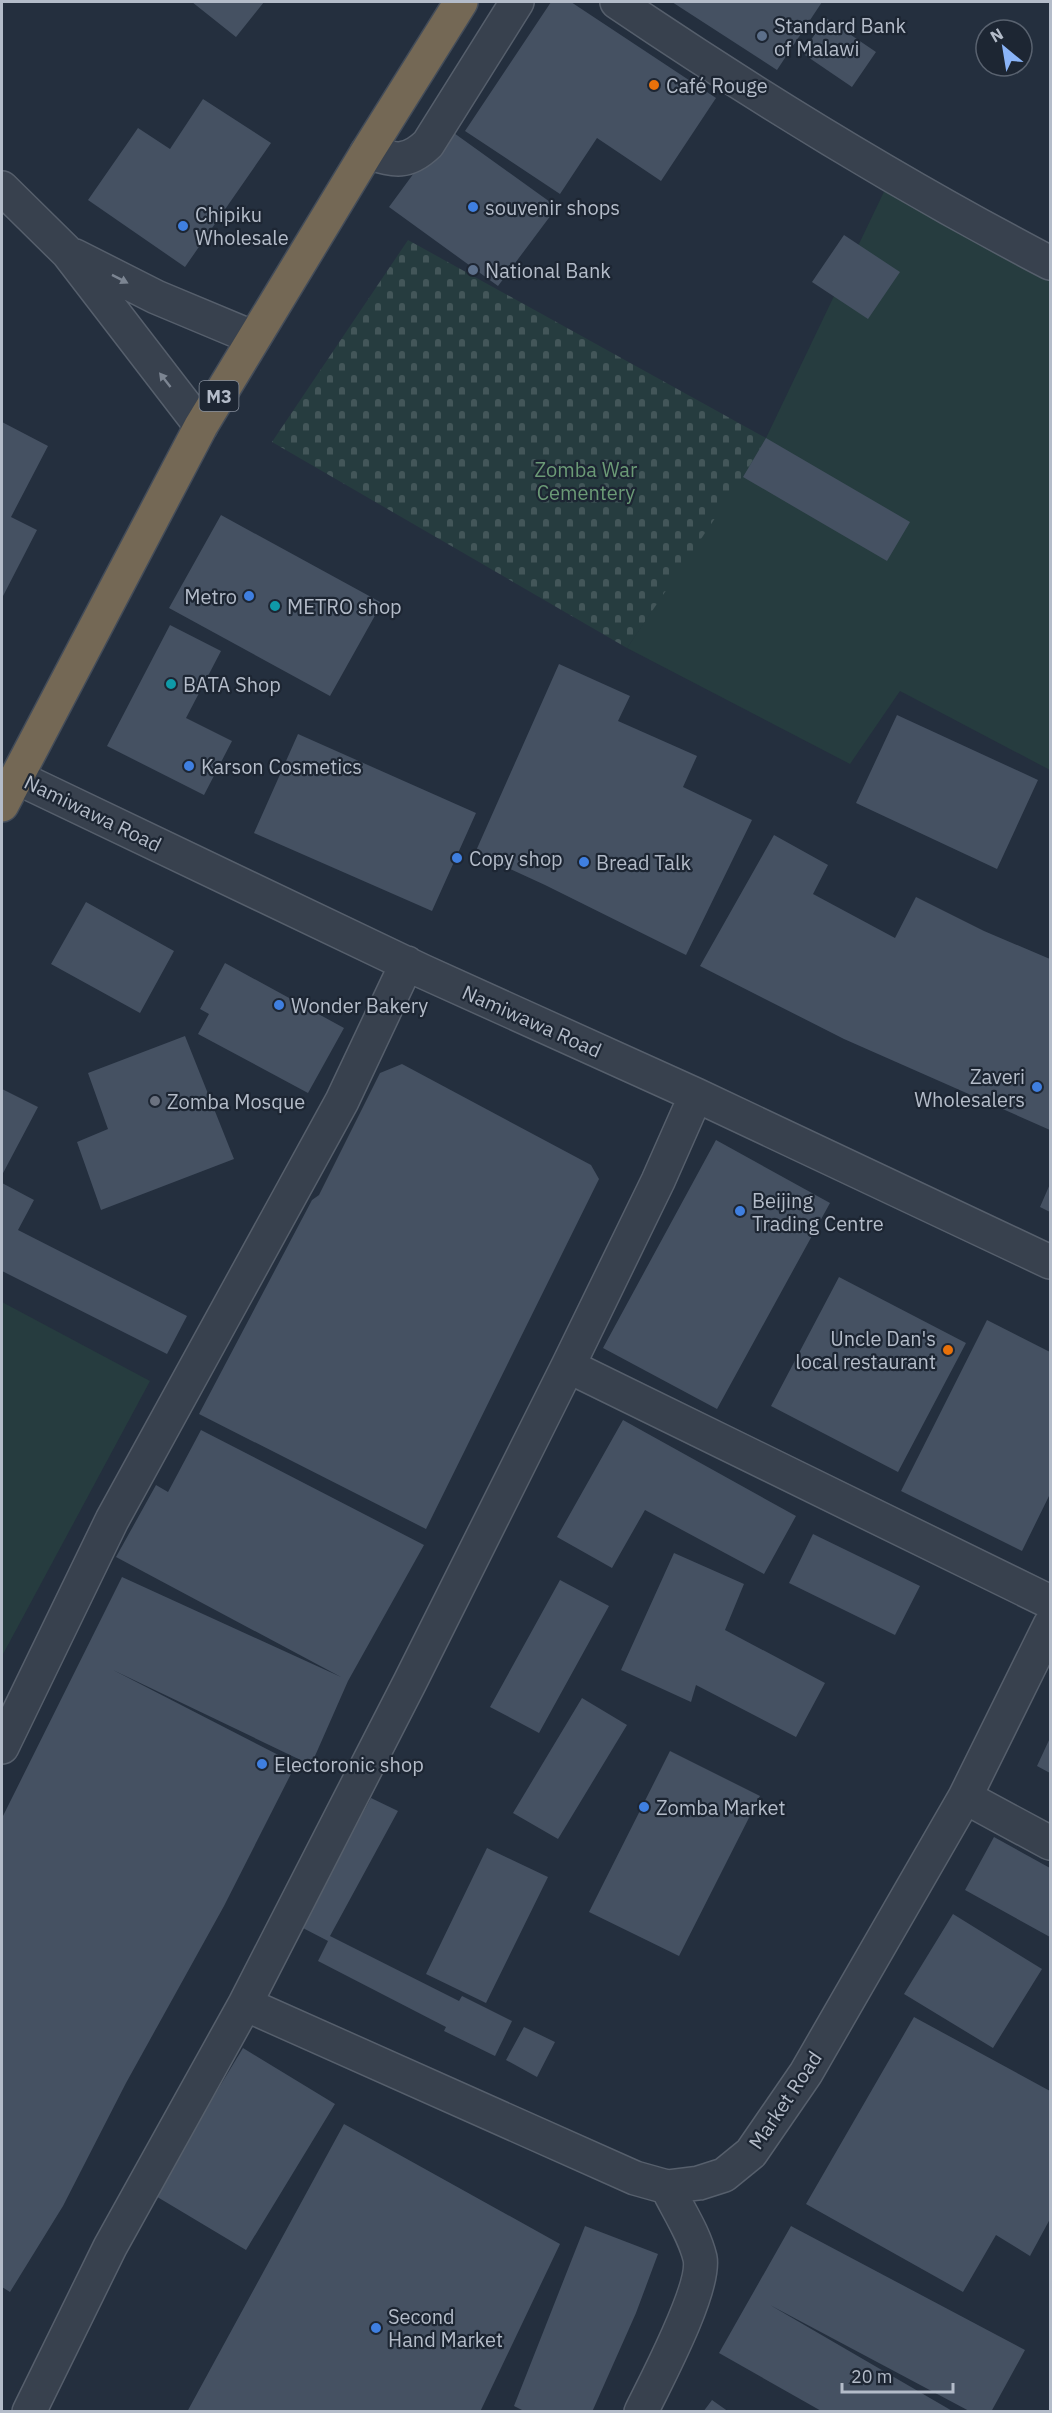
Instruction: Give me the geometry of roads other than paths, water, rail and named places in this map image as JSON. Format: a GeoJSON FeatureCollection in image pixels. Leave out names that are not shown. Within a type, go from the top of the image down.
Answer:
{"type":"FeatureCollection","features":[{"type":"Feature","properties":{"kind":"highway","name":"M3"},"geometry":{"type":"LineString","coordinates":[[9,791],[201,426],[461,2]]}},
{"type":"Feature","properties":{"kind":"street"},"geometry":{"type":"LineString","coordinates":[[367,152],[394,160],[405,159],[417,154],[428,144],[517,2]]}},
{"type":"Feature","properties":{"kind":"street"},"geometry":{"type":"LineString","coordinates":[[617,2],[734,79],[892,175],[1050,263]]}},
{"type":"Feature","properties":{"kind":"street"},"geometry":{"type":"LineString","coordinates":[[2,188],[68,253],[201,426]]}},
{"type":"Feature","properties":{"kind":"street"},"geometry":{"type":"LineString","coordinates":[[68,253],[156,297],[254,338]]}},
{"type":"Feature","properties":{"kind":"street","name":"Namiwawa Road"},"geometry":{"type":"LineString","coordinates":[[9,791],[407,963],[696,1095],[1050,1262]]}},
{"type":"Feature","properties":{"kind":"street"},"geometry":{"type":"LineString","coordinates":[[2,1747],[112,1520],[333,1119],[407,963]]}},
{"type":"Feature","properties":{"kind":"street"},"geometry":{"type":"LineString","coordinates":[[29,2412],[110,2247],[245,2004],[568,1366],[653,1191],[696,1095]]}},
{"type":"Feature","properties":{"kind":"street"},"geometry":{"type":"LineString","coordinates":[[568,1366],[1050,1602]]}},
{"type":"Feature","properties":{"kind":"street","name":"Market Road"},"geometry":{"type":"LineString","coordinates":[[245,2004],[635,2178],[667,2187],[699,2183],[724,2175],[751,2152],[806,2073],[965,1797],[1050,1625]]}},
{"type":"Feature","properties":{"kind":"street"},"geometry":{"type":"LineString","coordinates":[[965,1797],[1050,1843]]}},
{"type":"Feature","properties":{"kind":"street"},"geometry":{"type":"LineString","coordinates":[[641,2412],[698,2285],[700,2261],[695,2242],[667,2187]]}},
{"type":"Feature","properties":{"kind":"place","name":"Standard Bank of Malawi"},"geometry":{"type":"Point","coordinates":[762,36]}},
{"type":"Feature","properties":{"kind":"place","name":"Café Rouge"},"geometry":{"type":"Point","coordinates":[654,85]}},
{"type":"Feature","properties":{"kind":"place","name":"souvenir shops"},"geometry":{"type":"Point","coordinates":[473,207]}},
{"type":"Feature","properties":{"kind":"place","name":"Chipiku Wholesale"},"geometry":{"type":"Point","coordinates":[183,226]}},
{"type":"Feature","properties":{"kind":"place","name":"National Bank"},"geometry":{"type":"Point","coordinates":[473,270]}},
{"type":"Feature","properties":{"kind":"place","name":"Metro"},"geometry":{"type":"Point","coordinates":[249,596]}},
{"type":"Feature","properties":{"kind":"place","name":"METRO shop"},"geometry":{"type":"Point","coordinates":[275,606]}},
{"type":"Feature","properties":{"kind":"place","name":"BATA Shop"},"geometry":{"type":"Point","coordinates":[171,684]}},
{"type":"Feature","properties":{"kind":"place","name":"Karson Cosmetics"},"geometry":{"type":"Point","coordinates":[189,766]}},
{"type":"Feature","properties":{"kind":"place","name":"Copy shop"},"geometry":{"type":"Point","coordinates":[457,858]}},
{"type":"Feature","properties":{"kind":"place","name":"Bread Talk"},"geometry":{"type":"Point","coordinates":[584,862]}},
{"type":"Feature","properties":{"kind":"place","name":"Wonder Bakery"},"geometry":{"type":"Point","coordinates":[279,1005]}},
{"type":"Feature","properties":{"kind":"place","name":"Zaveri Wholesalers"},"geometry":{"type":"Point","coordinates":[1037,1087]}},
{"type":"Feature","properties":{"kind":"place","name":"Zomba Mosque"},"geometry":{"type":"Point","coordinates":[155,1101]}},
{"type":"Feature","properties":{"kind":"place","name":"Beijing Trading Centre"},"geometry":{"type":"Point","coordinates":[740,1211]}},
{"type":"Feature","properties":{"kind":"place","name":"Uncle Dan's local restaurant"},"geometry":{"type":"Point","coordinates":[948,1350]}},
{"type":"Feature","properties":{"kind":"place","name":"Electoronic shop"},"geometry":{"type":"Point","coordinates":[262,1764]}},
{"type":"Feature","properties":{"kind":"place","name":"Zomba Market"},"geometry":{"type":"Point","coordinates":[644,1807]}},
{"type":"Feature","properties":{"kind":"place","name":"Second Hand Market"},"geometry":{"type":"Point","coordinates":[376,2328]}},
{"type":"Feature","properties":{"kind":"park label","name":"Zomba War Cementery"},"geometry":{"type":"Point","coordinates":[586,480]}}]}
